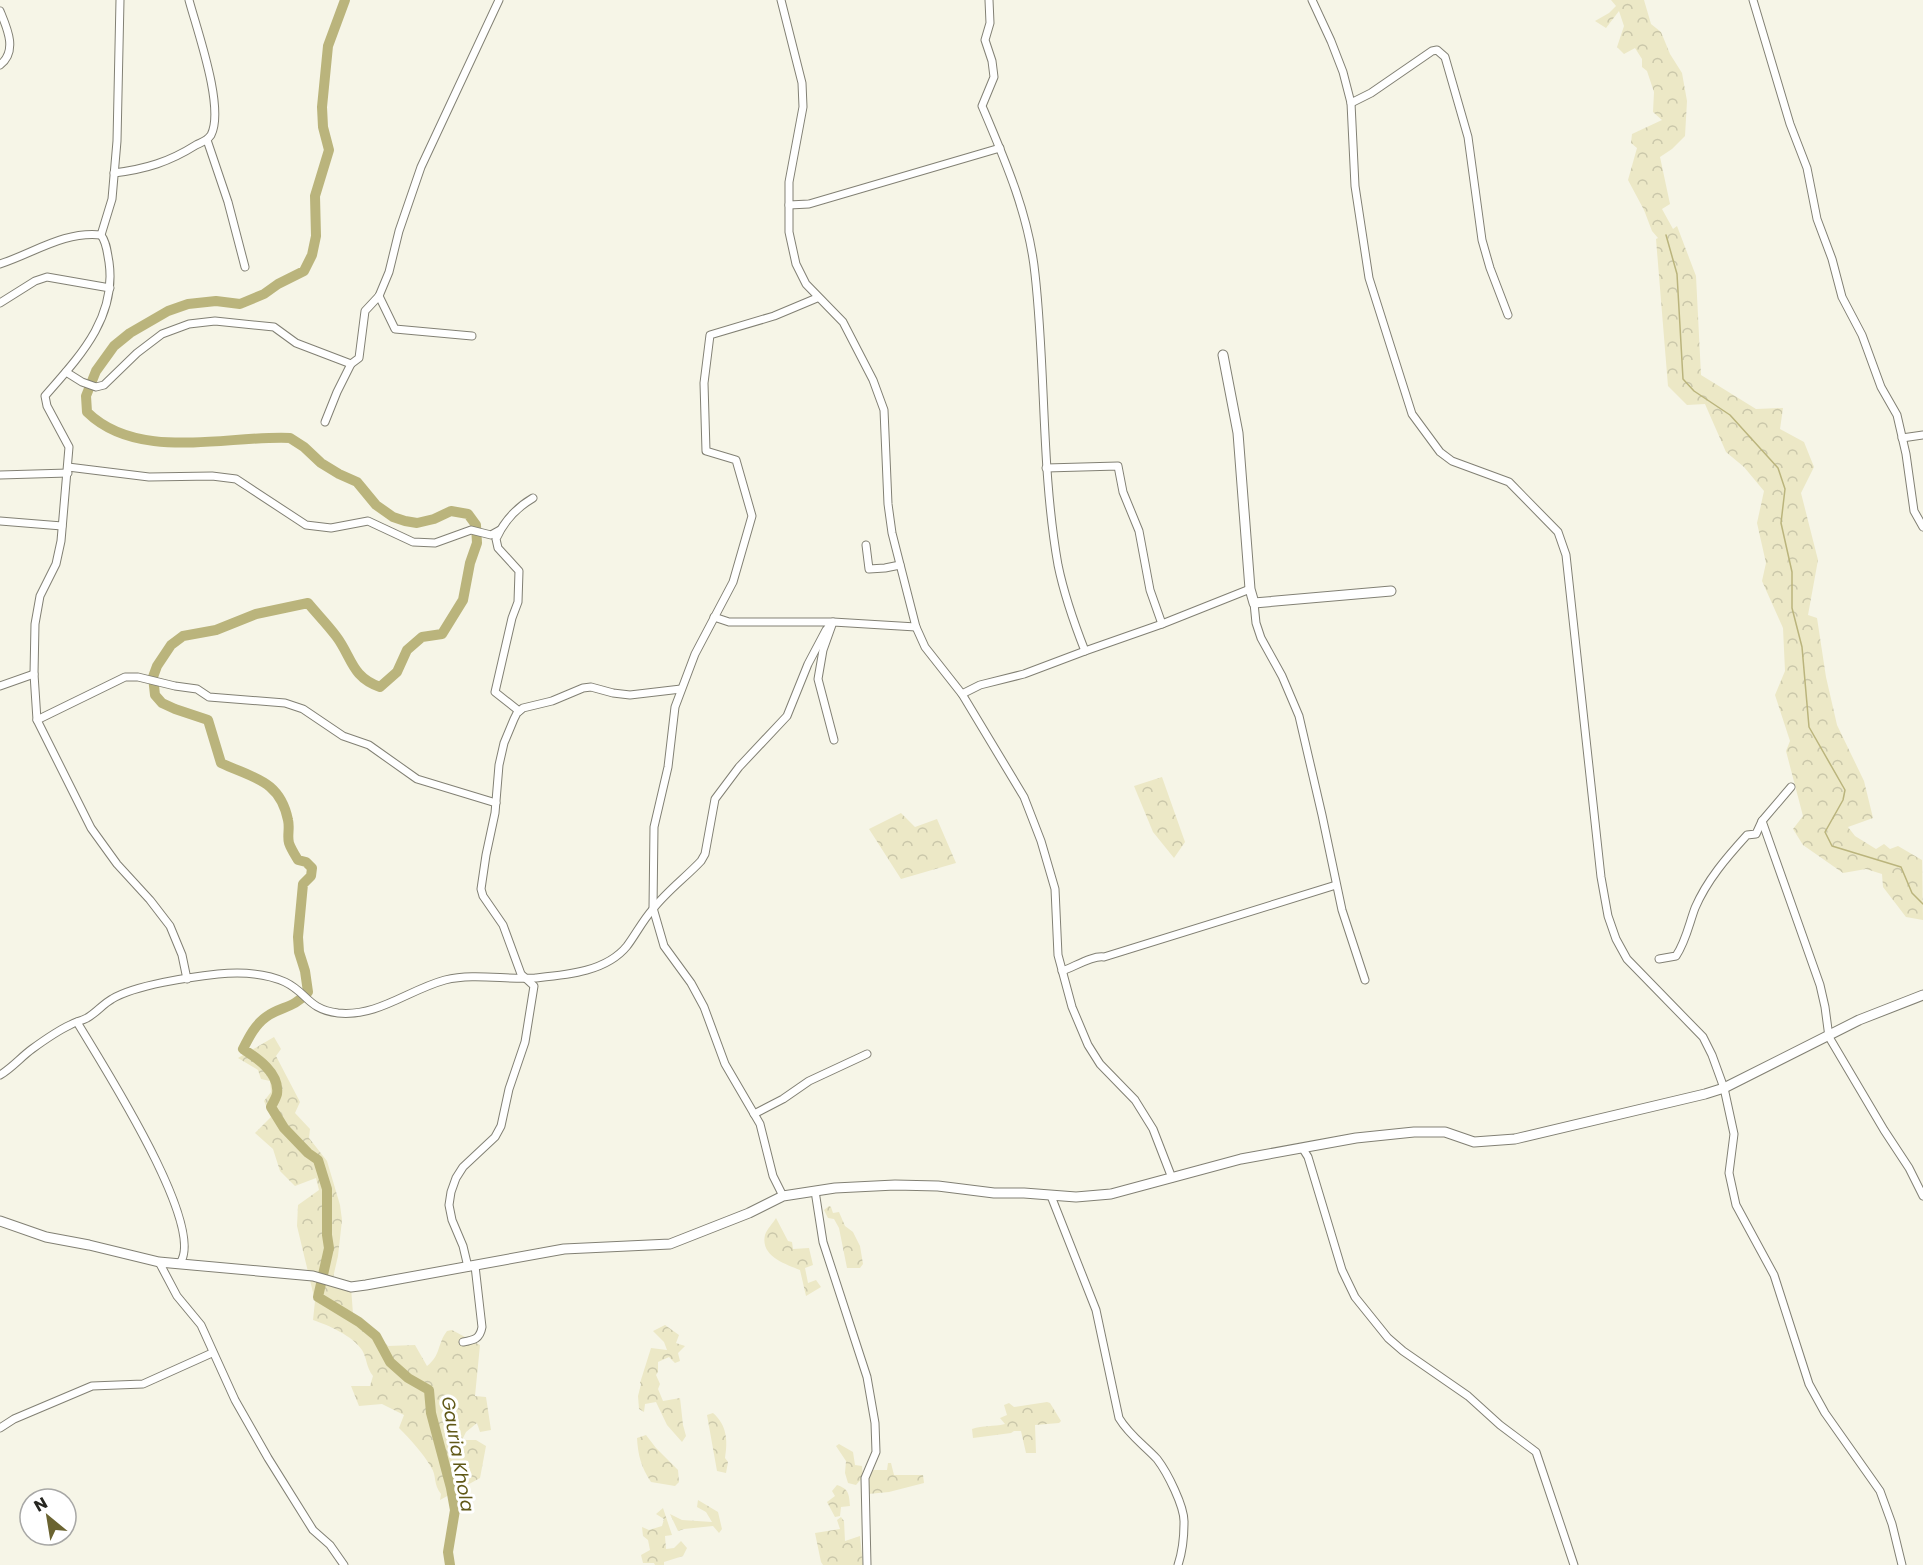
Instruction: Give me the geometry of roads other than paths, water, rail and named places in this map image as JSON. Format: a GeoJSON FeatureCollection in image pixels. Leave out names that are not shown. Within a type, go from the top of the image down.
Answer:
{"type":"FeatureCollection","features":[{"type":"Feature","properties":{"kind":"street"},"geometry":{"type":"LineString","coordinates":[[101,235],[112,199],[117,141],[120,0]]}},
{"type":"Feature","properties":{"kind":"street"},"geometry":{"type":"LineString","coordinates":[[114,173],[170,161],[207,140],[214,128],[211,78],[189,0]]}},
{"type":"Feature","properties":{"kind":"street"},"geometry":{"type":"LineString","coordinates":[[326,422],[351,364],[359,358],[365,311],[379,296],[389,272],[399,231],[421,167],[499,0]]}},
{"type":"Feature","properties":{"kind":"street"},"geometry":{"type":"LineString","coordinates":[[781,0],[802,83],[803,107],[789,182],[789,232],[796,264],[806,284],[817,298],[843,322],[873,380],[884,410],[888,504],[900,565],[916,627],[925,647],[962,694],[1024,797],[1041,841],[1055,889],[1058,955],[1072,1007],[1088,1045],[1109,1075],[1135,1100],[1153,1129],[1172,1178]]}},
{"type":"Feature","properties":{"kind":"street"},"geometry":{"type":"LineString","coordinates":[[989,0],[990,23],[985,40],[993,61],[994,77],[982,106],[1012,177],[1035,273],[1046,468],[1059,565],[1072,617],[1085,651]]}},
{"type":"Feature","properties":{"kind":"street"},"geometry":{"type":"LineString","coordinates":[[1312,0],[1343,72],[1351,104],[1355,186],[1369,278],[1412,414],[1440,452],[1452,461],[1509,482],[1558,532],[1566,555],[1601,877],[1608,916],[1616,939],[1627,959],[1703,1038],[1712,1055],[1724,1088],[1734,1134],[1729,1173],[1736,1205],[1774,1275],[1809,1384],[1825,1413],[1880,1491],[1892,1524],[1902,1565]]}},
{"type":"Feature","properties":{"kind":"street"},"geometry":{"type":"LineString","coordinates":[[1753,0],[1786,113],[1807,168],[1817,219],[1832,259],[1842,297],[1862,335],[1881,387],[1897,415],[1914,511],[1923,527]]}},
{"type":"Feature","properties":{"kind":"street"},"geometry":{"type":"LineString","coordinates":[[0,11],[8,29],[10,48],[4,62],[0,65]]}},
{"type":"Feature","properties":{"kind":"street"},"geometry":{"type":"LineString","coordinates":[[1351,104],[1432,51],[1441,51],[1445,57],[1468,137],[1482,240],[1508,315]]}},
{"type":"Feature","properties":{"kind":"street"},"geometry":{"type":"LineString","coordinates":[[207,140],[228,202],[245,267]]}},
{"type":"Feature","properties":{"kind":"street"},"geometry":{"type":"LineString","coordinates":[[789,205],[809,204],[1000,148]]}},
{"type":"Feature","properties":{"kind":"street"},"geometry":{"type":"LineString","coordinates":[[0,264],[59,240],[77,236],[101,235]]}},
{"type":"Feature","properties":{"kind":"street"},"geometry":{"type":"LineString","coordinates":[[101,235],[106,241],[110,273],[110,297],[104,316],[77,360],[45,396],[47,406],[69,447],[56,564],[40,596],[35,624],[34,674],[37,720],[91,828],[117,864],[170,926],[182,955],[187,979]]}},
{"type":"Feature","properties":{"kind":"street"},"geometry":{"type":"LineString","coordinates":[[0,303],[35,281],[47,277],[110,288]]}},
{"type":"Feature","properties":{"kind":"street"},"geometry":{"type":"LineString","coordinates":[[379,296],[395,329],[472,336]]}},
{"type":"Feature","properties":{"kind":"street"},"geometry":{"type":"LineString","coordinates":[[783,1196],[773,1176],[760,1124],[725,1064],[704,1007],[664,946],[653,908],[654,827],[668,767],[675,707],[695,654],[733,582],[752,516],[736,460],[706,451],[704,384],[710,335],[774,316],[817,298]]}},
{"type":"Feature","properties":{"kind":"street"},"geometry":{"type":"LineString","coordinates":[[66,372],[96,387],[104,385],[137,352],[162,334],[189,324],[215,321],[274,327],[296,343],[351,364]]}},
{"type":"Feature","properties":{"kind":"street"},"geometry":{"type":"LineString","coordinates":[[1223,355],[1238,433],[1250,589],[1256,622],[1261,638],[1299,716],[1342,910],[1365,980]]}},
{"type":"Feature","properties":{"kind":"street"},"geometry":{"type":"LineString","coordinates":[[1902,438],[1923,435]]}},
{"type":"Feature","properties":{"kind":"street"},"geometry":{"type":"LineString","coordinates":[[1046,468],[1118,466],[1123,492],[1139,531],[1150,590],[1162,624]]}},
{"type":"Feature","properties":{"kind":"street"},"geometry":{"type":"LineString","coordinates":[[0,475],[68,470],[149,477],[212,476],[236,479],[306,525],[331,528],[368,521],[413,542],[435,543],[471,530],[491,536],[500,530],[520,506],[533,498]]}},
{"type":"Feature","properties":{"kind":"street"},"geometry":{"type":"LineString","coordinates":[[0,521],[62,526]]}},
{"type":"Feature","properties":{"kind":"street"},"geometry":{"type":"LineString","coordinates":[[500,530],[496,540],[498,548],[519,571],[519,595],[495,692],[519,711]]}},
{"type":"Feature","properties":{"kind":"street"},"geometry":{"type":"LineString","coordinates":[[866,545],[869,569],[900,565]]}},
{"type":"Feature","properties":{"kind":"street"},"geometry":{"type":"LineString","coordinates":[[962,694],[980,685],[1024,674],[1162,624],[1250,589]]}},
{"type":"Feature","properties":{"kind":"street"},"geometry":{"type":"LineString","coordinates":[[1254,603],[1391,591]]}},
{"type":"Feature","properties":{"kind":"street"},"geometry":{"type":"LineString","coordinates":[[714,617],[729,622],[833,622],[916,627]]}},
{"type":"Feature","properties":{"kind":"street"},"geometry":{"type":"LineString","coordinates":[[833,622],[823,650],[818,679],[834,740]]}},
{"type":"Feature","properties":{"kind":"street"},"geometry":{"type":"LineString","coordinates":[[0,1075],[31,1050],[69,1025],[94,1013],[112,999],[150,987],[187,979],[245,973],[266,976],[284,982],[299,991],[312,1005],[326,1011],[359,1013],[379,1009],[424,987],[459,977],[528,978],[566,974],[596,967],[612,960],[626,948],[653,908],[701,861],[705,854],[715,799],[739,767],[787,716],[808,664],[826,630],[833,622]]}},
{"type":"Feature","properties":{"kind":"street"},"geometry":{"type":"LineString","coordinates":[[0,686],[34,674]]}},
{"type":"Feature","properties":{"kind":"street"},"geometry":{"type":"LineString","coordinates":[[37,720],[125,677],[138,677],[197,689],[209,697],[285,703],[303,710],[343,736],[369,746],[417,779],[496,803]]}},
{"type":"Feature","properties":{"kind":"street"},"geometry":{"type":"LineString","coordinates":[[463,1342],[477,1339],[482,1327],[472,1266],[452,1220],[449,1205],[451,1192],[463,1167],[490,1142],[501,1126],[509,1089],[525,1042],[534,986],[528,978],[521,974],[504,925],[483,896],[481,889],[504,743],[513,719],[519,711],[583,688],[591,687],[613,693],[630,694],[681,689]]}},
{"type":"Feature","properties":{"kind":"street"},"geometry":{"type":"LineString","coordinates":[[1659,959],[1676,956],[1682,947],[1703,891],[1725,858],[1747,835],[1756,834],[1762,821],[1791,787]]}},
{"type":"Feature","properties":{"kind":"street"},"geometry":{"type":"LineString","coordinates":[[1762,821],[1820,985],[1826,1007],[1829,1037],[1909,1168],[1923,1196]]}},
{"type":"Feature","properties":{"kind":"street"},"geometry":{"type":"LineString","coordinates":[[1062,971],[1097,956],[1104,957],[1336,885]]}},
{"type":"Feature","properties":{"kind":"street"},"geometry":{"type":"LineString","coordinates":[[0,1221],[46,1237],[159,1262],[313,1276],[351,1287],[564,1249],[669,1244],[686,1240],[705,1229],[749,1213],[783,1196],[815,1191],[895,1185],[938,1186],[976,1191],[1024,1192],[1076,1197],[1111,1194],[1241,1159],[1356,1138],[1414,1132],[1445,1132],[1474,1142],[1515,1139],[1724,1088],[1859,1020],[1923,995]]}},
{"type":"Feature","properties":{"kind":"street"},"geometry":{"type":"LineString","coordinates":[[77,1022],[132,1115],[165,1180],[181,1223],[185,1247],[184,1257],[180,1263]]}},
{"type":"Feature","properties":{"kind":"street"},"geometry":{"type":"LineString","coordinates":[[754,1114],[809,1081],[867,1054]]}},
{"type":"Feature","properties":{"kind":"street"},"geometry":{"type":"LineString","coordinates":[[1303,1149],[1308,1157],[1342,1270],[1355,1297],[1396,1345],[1468,1396],[1500,1425],[1536,1452],[1574,1565]]}},
{"type":"Feature","properties":{"kind":"street"},"geometry":{"type":"LineString","coordinates":[[815,1191],[823,1242],[867,1377],[875,1423],[876,1452],[865,1478],[867,1565]]}},
{"type":"Feature","properties":{"kind":"street"},"geometry":{"type":"LineString","coordinates":[[1051,1196],[1096,1310],[1119,1418],[1126,1430],[1157,1460],[1179,1502],[1185,1521],[1178,1565]]}},
{"type":"Feature","properties":{"kind":"street"},"geometry":{"type":"LineString","coordinates":[[159,1262],[177,1296],[201,1325],[235,1400],[274,1468],[313,1530],[330,1545],[344,1565]]}},
{"type":"Feature","properties":{"kind":"street"},"geometry":{"type":"LineString","coordinates":[[0,1428],[14,1419],[92,1386],[143,1384],[212,1353]]}},
{"type":"Feature","properties":{"kind":"waterway","name":"Gauria Khola"},"geometry":{"type":"LineString","coordinates":[[345,0],[328,46],[322,107],[323,127],[329,150],[315,196],[316,236],[312,255],[304,271],[264,294],[240,304],[216,301],[188,304],[168,311],[130,333],[114,346],[96,371],[86,396],[87,412],[108,427],[131,437],[157,441],[184,443],[290,438],[321,463],[357,482],[376,505],[393,517],[417,523],[434,519],[451,511],[468,514],[476,525],[477,543],[470,563],[463,600],[442,634],[422,637],[407,650],[397,672],[380,687],[363,678],[353,666],[336,636],[308,603],[256,614],[216,630],[183,636],[171,645],[157,666],[153,677],[155,695],[162,703],[208,720],[221,763],[264,782],[279,796],[288,820],[288,840],[291,847],[298,860],[306,862],[312,868],[311,876],[303,884],[298,937],[308,992],[297,1002],[271,1013],[262,1020],[243,1049],[261,1062],[275,1079],[277,1094],[271,1107],[284,1128],[318,1160],[327,1189],[329,1248],[318,1297],[359,1322],[376,1336],[390,1362],[408,1378],[429,1390],[431,1413],[455,1510],[448,1552],[450,1565]]}},
{"type":"Feature","properties":{"kind":"waterway"},"geometry":{"type":"LineString","coordinates":[[1666,235],[1677,274],[1683,379],[1694,391],[1730,415],[1778,468],[1785,489],[1781,523],[1792,572],[1792,608],[1802,647],[1809,727],[1845,790],[1843,800],[1825,832],[1832,846],[1901,867],[1912,893],[1923,904]]}}]}
